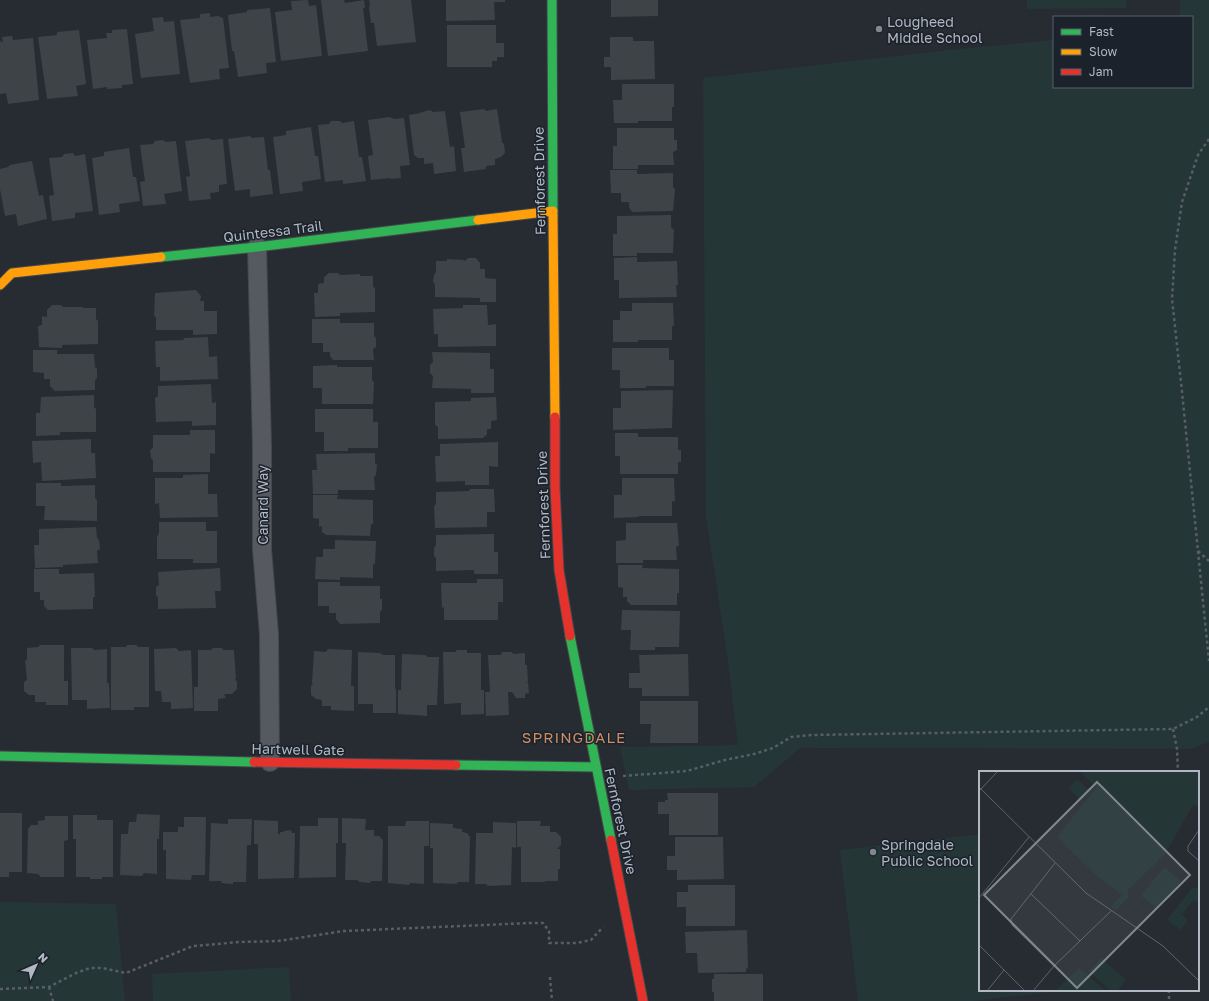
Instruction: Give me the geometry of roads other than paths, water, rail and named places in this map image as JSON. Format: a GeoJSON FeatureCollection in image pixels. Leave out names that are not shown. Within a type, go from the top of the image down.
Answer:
{"type":"FeatureCollection","features":[{"type":"Feature","properties":{"kind":"street","name":"Fernforest Drive"},"geometry":{"type":"LineString","coordinates":[[552,0],[555,487],[558,557],[566,614],[643,1001]]}},
{"type":"Feature","properties":{"kind":"street","name":"Quintessa Trail"},"geometry":{"type":"LineString","coordinates":[[0,285],[12,273],[257,247],[553,211]]}},
{"type":"Feature","properties":{"kind":"street","name":"Canard Way"},"geometry":{"type":"LineString","coordinates":[[257,247],[262,446],[262,549],[269,634],[270,762]]}},
{"type":"Feature","properties":{"kind":"street","name":"Hartwell Gate"},"geometry":{"type":"LineString","coordinates":[[0,756],[596,767]]}},
{"type":"Feature","properties":{"kind":"place","name":"Lougheed Middle School"},"geometry":{"type":"Point","coordinates":[879,29]}},
{"type":"Feature","properties":{"kind":"place","name":"Springdale Public School"},"geometry":{"type":"Point","coordinates":[873,852]}},
{"type":"Feature","properties":{"kind":"district","name":"SPRINGDALE"},"geometry":{"type":"Point","coordinates":[574,737]}}]}
